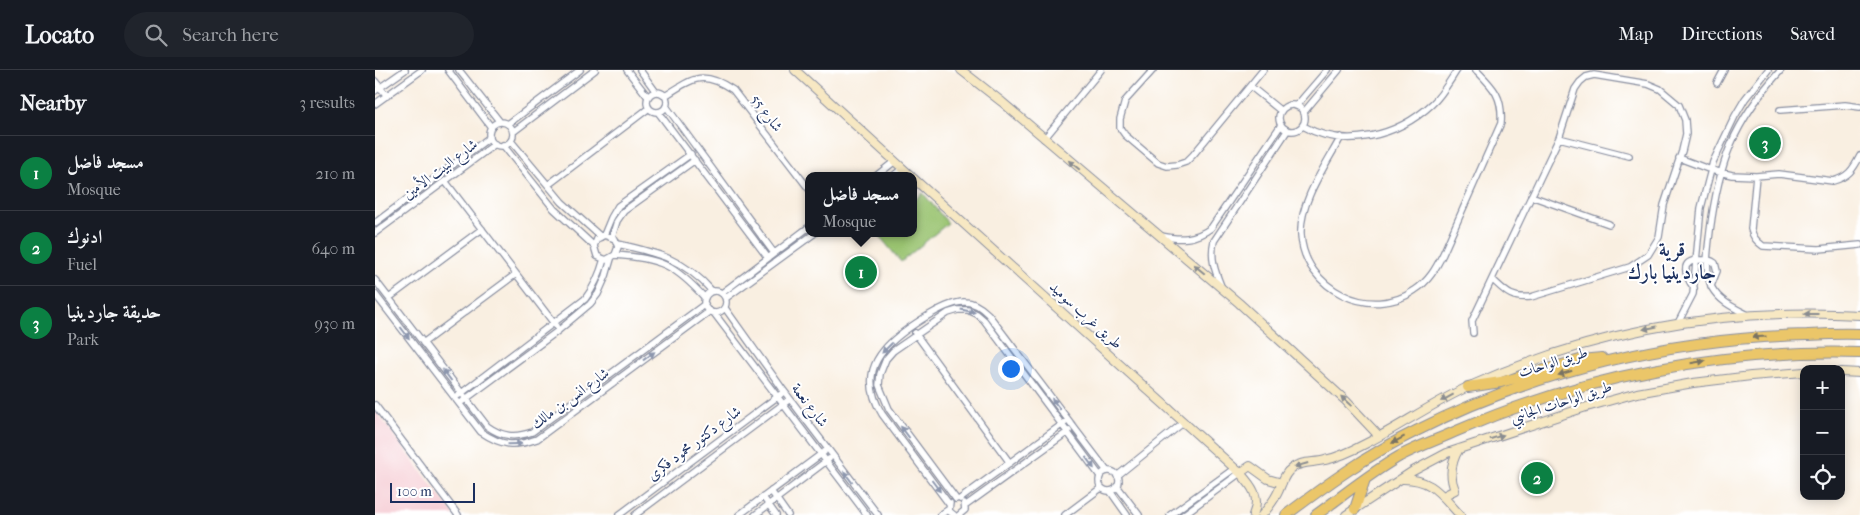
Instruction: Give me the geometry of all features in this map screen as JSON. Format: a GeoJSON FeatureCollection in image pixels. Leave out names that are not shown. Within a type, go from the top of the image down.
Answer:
{"type":"FeatureCollection","features":[{"type":"Feature","properties":{"kind":"highway","name":"طريق الواحات"},"geometry":{"type":"LineString","coordinates":[[1286,515],[1357,464],[1391,444],[1437,420],[1526,385],[1613,360],[1664,349],[1743,338],[1860,334]]}},
{"type":"Feature","properties":{"kind":"highway"},"geometry":{"type":"LineString","coordinates":[[1316,515],[1365,478],[1401,456],[1485,419],[1537,400],[1622,377],[1685,364],[1800,353],[1860,353]]}},
{"type":"Feature","properties":{"kind":"highway"},"geometry":{"type":"LineString","coordinates":[[1467,387],[1501,382],[1580,360],[1596,358],[1613,360]]}},
{"type":"Feature","properties":{"kind":"highway"},"geometry":{"type":"LineString","coordinates":[[1351,512],[1365,478]]}},
{"type":"Feature","properties":{"kind":"street"},"geometry":{"type":"LineString","coordinates":[[378,89],[405,70]]}},
{"type":"Feature","properties":{"kind":"street"},"geometry":{"type":"LineString","coordinates":[[375,104],[422,70]]}},
{"type":"Feature","properties":{"kind":"street"},"geometry":{"type":"LineString","coordinates":[[448,70],[491,127],[490,137],[495,144],[503,145],[511,141]]}},
{"type":"Feature","properties":{"kind":"street"},"geometry":{"type":"LineString","coordinates":[[459,70],[499,122],[508,124],[513,132]]}},
{"type":"Feature","properties":{"kind":"street"},"geometry":{"type":"LineString","coordinates":[[508,124],[580,70]]}},
{"type":"Feature","properties":{"kind":"street"},"geometry":{"type":"LineString","coordinates":[[511,141],[513,132],[595,70]]}},
{"type":"Feature","properties":{"kind":"street"},"geometry":{"type":"LineString","coordinates":[[627,70],[648,97]]}},
{"type":"Feature","properties":{"kind":"street"},"geometry":{"type":"LineString","coordinates":[[639,70],[655,92]]}},
{"type":"Feature","properties":{"kind":"street","name":"طريق غرب سوميد"},"geometry":{"type":"LineString","coordinates":[[795,70],[907,172]]}},
{"type":"Feature","properties":{"kind":"street"},"geometry":{"type":"LineString","coordinates":[[961,70],[1002,102],[1222,288],[1346,401],[1379,436]]}},
{"type":"Feature","properties":{"kind":"street"},"geometry":{"type":"LineString","coordinates":[[1044,139],[1101,70]]}},
{"type":"Feature","properties":{"kind":"street"},"geometry":{"type":"LineString","coordinates":[[1153,70],[1125,101],[1120,119],[1121,128],[1125,135],[1158,163],[1167,166],[1186,162],[1263,70]]}},
{"type":"Feature","properties":{"kind":"street"},"geometry":{"type":"LineString","coordinates":[[1296,106],[1327,70]]}},
{"type":"Feature","properties":{"kind":"street"},"geometry":{"type":"LineString","coordinates":[[1304,112],[1339,70]]}},
{"type":"Feature","properties":{"kind":"street"},"geometry":{"type":"LineString","coordinates":[[1303,126],[1323,134],[1360,138],[1379,135],[1399,128],[1417,117],[1433,103],[1457,70]]}},
{"type":"Feature","properties":{"kind":"street"},"geometry":{"type":"LineString","coordinates":[[1341,137],[1309,199],[1303,217],[1301,235],[1305,254],[1313,271],[1329,287],[1349,298],[1371,303],[1394,300],[1415,290],[1432,274],[1443,254],[1501,122],[1502,109],[1498,96],[1491,85],[1475,70]]}},
{"type":"Feature","properties":{"kind":"street"},"geometry":{"type":"LineString","coordinates":[[1717,83],[1724,70]]}},
{"type":"Feature","properties":{"kind":"street"},"geometry":{"type":"LineString","coordinates":[[1678,323],[1689,305],[1694,288],[1701,208],[1711,170],[1725,133],[1745,99],[1768,70]]}},
{"type":"Feature","properties":{"kind":"street"},"geometry":{"type":"LineString","coordinates":[[1707,260],[1713,207],[1727,151],[1746,114],[1781,70]]}},
{"type":"Feature","properties":{"kind":"street"},"geometry":{"type":"LineString","coordinates":[[1473,333],[1472,321],[1559,138],[1579,82],[1586,77],[1594,75],[1648,84],[1660,89],[1679,105],[1685,120],[1686,134],[1664,205],[1659,237],[1648,255],[1630,267],[1531,297],[1519,298],[1508,294],[1492,280]]}},
{"type":"Feature","properties":{"kind":"street","name":"شارع 55"},"geometry":{"type":"LineString","coordinates":[[665,96],[691,80],[706,77],[721,81],[733,90],[805,184]]}},
{"type":"Feature","properties":{"kind":"street"},"geometry":{"type":"LineString","coordinates":[[375,81],[378,89],[387,96]]}},
{"type":"Feature","properties":{"kind":"street"},"geometry":{"type":"LineString","coordinates":[[1250,86],[1281,111]]}},
{"type":"Feature","properties":{"kind":"street"},"geometry":{"type":"LineString","coordinates":[[658,112],[663,110],[667,101],[661,92],[655,92],[648,97],[647,103],[649,108],[658,112],[771,255]]}},
{"type":"Feature","properties":{"kind":"street"},"geometry":{"type":"LineString","coordinates":[[1780,110],[1845,105],[1860,107]]}},
{"type":"Feature","properties":{"kind":"street"},"geometry":{"type":"LineString","coordinates":[[666,106],[776,262]]}},
{"type":"Feature","properties":{"kind":"street"},"geometry":{"type":"LineString","coordinates":[[1288,106],[1296,106],[1304,112],[1303,126],[1298,130],[1287,131],[1281,125],[1279,116],[1281,111],[1288,106]]}},
{"type":"Feature","properties":{"kind":"street"},"geometry":{"type":"LineString","coordinates":[[548,184],[649,108]]}},
{"type":"Feature","properties":{"kind":"street"},"geometry":{"type":"LineString","coordinates":[[491,127],[499,122]]}},
{"type":"Feature","properties":{"kind":"street"},"geometry":{"type":"LineString","coordinates":[[1159,236],[1184,239],[1203,234],[1211,228],[1281,125]]}},
{"type":"Feature","properties":{"kind":"street"},"geometry":{"type":"LineString","coordinates":[[1222,288],[1213,265],[1214,241],[1287,131]]}},
{"type":"Feature","properties":{"kind":"street","name":"شارع البيت الأمين"},"geometry":{"type":"LineString","coordinates":[[375,223],[490,137]]}},
{"type":"Feature","properties":{"kind":"street"},"geometry":{"type":"LineString","coordinates":[[1559,138],[1629,156]]}},
{"type":"Feature","properties":{"kind":"street"},"geometry":{"type":"LineString","coordinates":[[511,141],[562,202],[603,236]]}},
{"type":"Feature","properties":{"kind":"street","name":"شارع البيت الأمين"},"geometry":{"type":"LineString","coordinates":[[375,233],[495,144]]}},
{"type":"Feature","properties":{"kind":"street"},"geometry":{"type":"LineString","coordinates":[[503,145],[554,209],[594,246],[597,256],[647,259],[670,267],[689,280],[712,312],[721,311],[725,308],[724,295]]}},
{"type":"Feature","properties":{"kind":"street"},"geometry":{"type":"LineString","coordinates":[[603,236],[618,206],[700,153]]}},
{"type":"Feature","properties":{"kind":"street"},"geometry":{"type":"LineString","coordinates":[[1679,158],[1720,173],[1756,176],[1790,175],[1833,181],[1849,174],[1854,169],[1860,156]]}},
{"type":"Feature","properties":{"kind":"street"},"geometry":{"type":"LineString","coordinates":[[612,237],[617,221],[624,211],[693,157]]}},
{"type":"Feature","properties":{"kind":"street"},"geometry":{"type":"LineString","coordinates":[[880,172],[895,161]]}},
{"type":"Feature","properties":{"kind":"street"},"geometry":{"type":"LineString","coordinates":[[898,172],[903,168]]}},
{"type":"Feature","properties":{"kind":"street"},"geometry":{"type":"LineString","coordinates":[[1756,176],[1751,229],[1757,242],[1763,246],[1819,249],[1860,245]]}},
{"type":"Feature","properties":{"kind":"street"},"geometry":{"type":"LineString","coordinates":[[445,181],[559,330]]}},
{"type":"Feature","properties":{"kind":"street","name":"طريق غرب سوميد"},"geometry":{"type":"LineString","coordinates":[[917,181],[1238,470],[1252,486],[1255,493],[1256,506],[1253,515]]}},
{"type":"Feature","properties":{"kind":"street"},"geometry":{"type":"LineString","coordinates":[[1531,196],[1609,224]]}},
{"type":"Feature","properties":{"kind":"street"},"geometry":{"type":"LineString","coordinates":[[389,298],[482,229]]}},
{"type":"Feature","properties":{"kind":"street"},"geometry":{"type":"LineString","coordinates":[[724,295],[771,255],[805,230]]}},
{"type":"Feature","properties":{"kind":"street"},"geometry":{"type":"LineString","coordinates":[[594,246],[597,239],[603,236],[612,237],[618,244],[674,260],[696,275],[712,291],[724,295]]}},
{"type":"Feature","properties":{"kind":"street"},"geometry":{"type":"LineString","coordinates":[[724,295],[776,262],[810,237]]}},
{"type":"Feature","properties":{"kind":"street"},"geometry":{"type":"LineString","coordinates":[[454,398],[585,299],[610,258],[618,250],[618,244]]}},
{"type":"Feature","properties":{"kind":"street"},"geometry":{"type":"LineString","coordinates":[[1697,248],[1708,247]]}},
{"type":"Feature","properties":{"kind":"street"},"geometry":{"type":"LineString","coordinates":[[459,404],[559,330],[590,304],[598,294],[606,276],[610,258]]}},
{"type":"Feature","properties":{"kind":"street"},"geometry":{"type":"LineString","coordinates":[[1694,288],[1687,277],[1685,268],[1688,262],[1695,260],[1714,261],[1717,267],[1711,286],[1723,301],[1748,315]]}},
{"type":"Feature","properties":{"kind":"street"},"geometry":{"type":"LineString","coordinates":[[423,343],[516,274]]}},
{"type":"Feature","properties":{"kind":"street","name":"شارع انس بن مالك"},"geometry":{"type":"LineString","coordinates":[[375,280],[487,426],[497,433],[509,437],[533,432],[705,301]]}},
{"type":"Feature","properties":{"kind":"street"},"geometry":{"type":"LineString","coordinates":[[705,301],[712,291]]}},
{"type":"Feature","properties":{"kind":"street","name":"شارع انس بن مالك"},"geometry":{"type":"LineString","coordinates":[[375,294],[481,432],[494,441],[508,445],[523,444],[537,439],[712,312]]}},
{"type":"Feature","properties":{"kind":"street"},"geometry":{"type":"LineString","coordinates":[[954,515],[885,419],[877,404],[872,388],[873,370],[880,354],[888,345],[939,309],[953,303],[971,303],[985,311],[1107,472]]}},
{"type":"Feature","properties":{"kind":"street","name":"شارع نعمة"},"geometry":{"type":"LineString","coordinates":[[725,308],[784,392],[878,515]]}},
{"type":"Feature","properties":{"kind":"street"},"geometry":{"type":"LineString","coordinates":[[939,309],[943,316]]}},
{"type":"Feature","properties":{"kind":"street"},"geometry":{"type":"LineString","coordinates":[[966,510],[892,414],[879,385],[881,369],[893,351],[943,316],[958,310],[973,311],[984,320],[1100,476],[1099,484],[1101,488]]}},
{"type":"Feature","properties":{"kind":"street","name":"شارع نعمة"},"geometry":{"type":"LineString","coordinates":[[712,312],[867,515]]}},
{"type":"Feature","properties":{"kind":"street"},"geometry":{"type":"LineString","coordinates":[[1262,515],[1273,501],[1287,472],[1297,465],[1338,456],[1379,436],[1467,387],[1523,363],[1619,334],[1678,323],[1748,315],[1860,315]]}},
{"type":"Feature","properties":{"kind":"street"},"geometry":{"type":"LineString","coordinates":[[911,328],[1010,463]]}},
{"type":"Feature","properties":{"kind":"street"},"geometry":{"type":"LineString","coordinates":[[993,332],[999,328]]}},
{"type":"Feature","properties":{"kind":"street","name":"طريق الواحات الجانبي"},"geometry":{"type":"LineString","coordinates":[[1351,512],[1399,479],[1425,464],[1459,449],[1574,411],[1637,393],[1715,380],[1800,372]]}},
{"type":"Feature","properties":{"kind":"street"},"geometry":{"type":"LineString","coordinates":[[1845,372],[1860,372]]}},
{"type":"Feature","properties":{"kind":"street"},"geometry":{"type":"LineString","coordinates":[[599,383],[604,389]]}},
{"type":"Feature","properties":{"kind":"street","name":"شارع دكتور محمود فكرى"},"geometry":{"type":"LineString","coordinates":[[619,515],[784,392]]}},
{"type":"Feature","properties":{"kind":"street","name":"شارع دكتور محمود فكرى"},"geometry":{"type":"LineString","coordinates":[[635,515],[790,399]]}},
{"type":"Feature","properties":{"kind":"street"},"geometry":{"type":"LineString","coordinates":[[375,405],[458,515]]}},
{"type":"Feature","properties":{"kind":"street"},"geometry":{"type":"LineString","coordinates":[[940,515],[958,499],[1068,420]]}},
{"type":"Feature","properties":{"kind":"street"},"geometry":{"type":"LineString","coordinates":[[1117,476],[1184,422]]}},
{"type":"Feature","properties":{"kind":"street"},"geometry":{"type":"LineString","coordinates":[[959,515],[1073,427]]}},
{"type":"Feature","properties":{"kind":"street"},"geometry":{"type":"LineString","coordinates":[[739,515],[828,449]]}},
{"type":"Feature","properties":{"kind":"street"},"geometry":{"type":"LineString","coordinates":[[1443,496],[1455,490],[1452,484],[1451,472],[1453,460],[1459,449]]}},
{"type":"Feature","properties":{"kind":"street"},"geometry":{"type":"LineString","coordinates":[[755,515],[833,456]]}},
{"type":"Feature","properties":{"kind":"street"},"geometry":{"type":"LineString","coordinates":[[1171,515],[1238,470],[1250,466],[1268,479],[1282,483]]}},
{"type":"Feature","properties":{"kind":"street"},"geometry":{"type":"LineString","coordinates":[[1183,515],[1238,470]]}},
{"type":"Feature","properties":{"kind":"street"},"geometry":{"type":"LineString","coordinates":[[1100,476],[1107,472],[1112,472],[1117,476],[1119,481],[1117,486],[1110,491]]}},
{"type":"Feature","properties":{"kind":"street"},"geometry":{"type":"LineString","coordinates":[[1399,479],[1414,480],[1427,484],[1439,491],[1460,515]]}},
{"type":"Feature","properties":{"kind":"street"},"geometry":{"type":"LineString","coordinates":[[1117,486],[1139,515]]}},
{"type":"Feature","properties":{"kind":"street"},"geometry":{"type":"LineString","coordinates":[[1101,488],[1110,491],[1127,515]]}},
{"type":"Feature","properties":{"kind":"street"},"geometry":{"type":"LineString","coordinates":[[1065,515],[1101,488]]}},
{"type":"Feature","properties":{"kind":"street"},"geometry":{"type":"LineString","coordinates":[[771,491],[788,515]]}},
{"type":"Feature","properties":{"kind":"street"},"geometry":{"type":"LineString","coordinates":[[763,497],[776,515]]}},
{"type":"Feature","properties":{"kind":"street"},"geometry":{"type":"LineString","coordinates":[[635,502],[642,510]]}},
{"type":"Feature","properties":{"kind":"shaded area"},"geometry":{"type":"Polygon","coordinates":[[[375,410],[413,460],[454,515],[375,515],[375,410]]]}},
{"type":"Feature","properties":{"kind":"green space"},"geometry":{"type":"Polygon","coordinates":[[[923,193],[948,223],[901,262],[880,237],[917,237],[917,198],[923,193]]]}},
{"type":"Feature","properties":{"kind":"place","name":"حديقة جاردينيا"},"geometry":{"type":"Point","coordinates":[1765,143]}},
{"type":"Feature","properties":{"kind":"place","name":"مسجد فاضل"},"geometry":{"type":"Point","coordinates":[861,272]}},
{"type":"Feature","properties":{"kind":"place","name":"ادنوك"},"geometry":{"type":"Point","coordinates":[1537,478]}},
{"type":"Feature","properties":{"kind":"district","name":"قرية جاردينيا بارك"},"geometry":{"type":"Point","coordinates":[1672,260]}}]}
